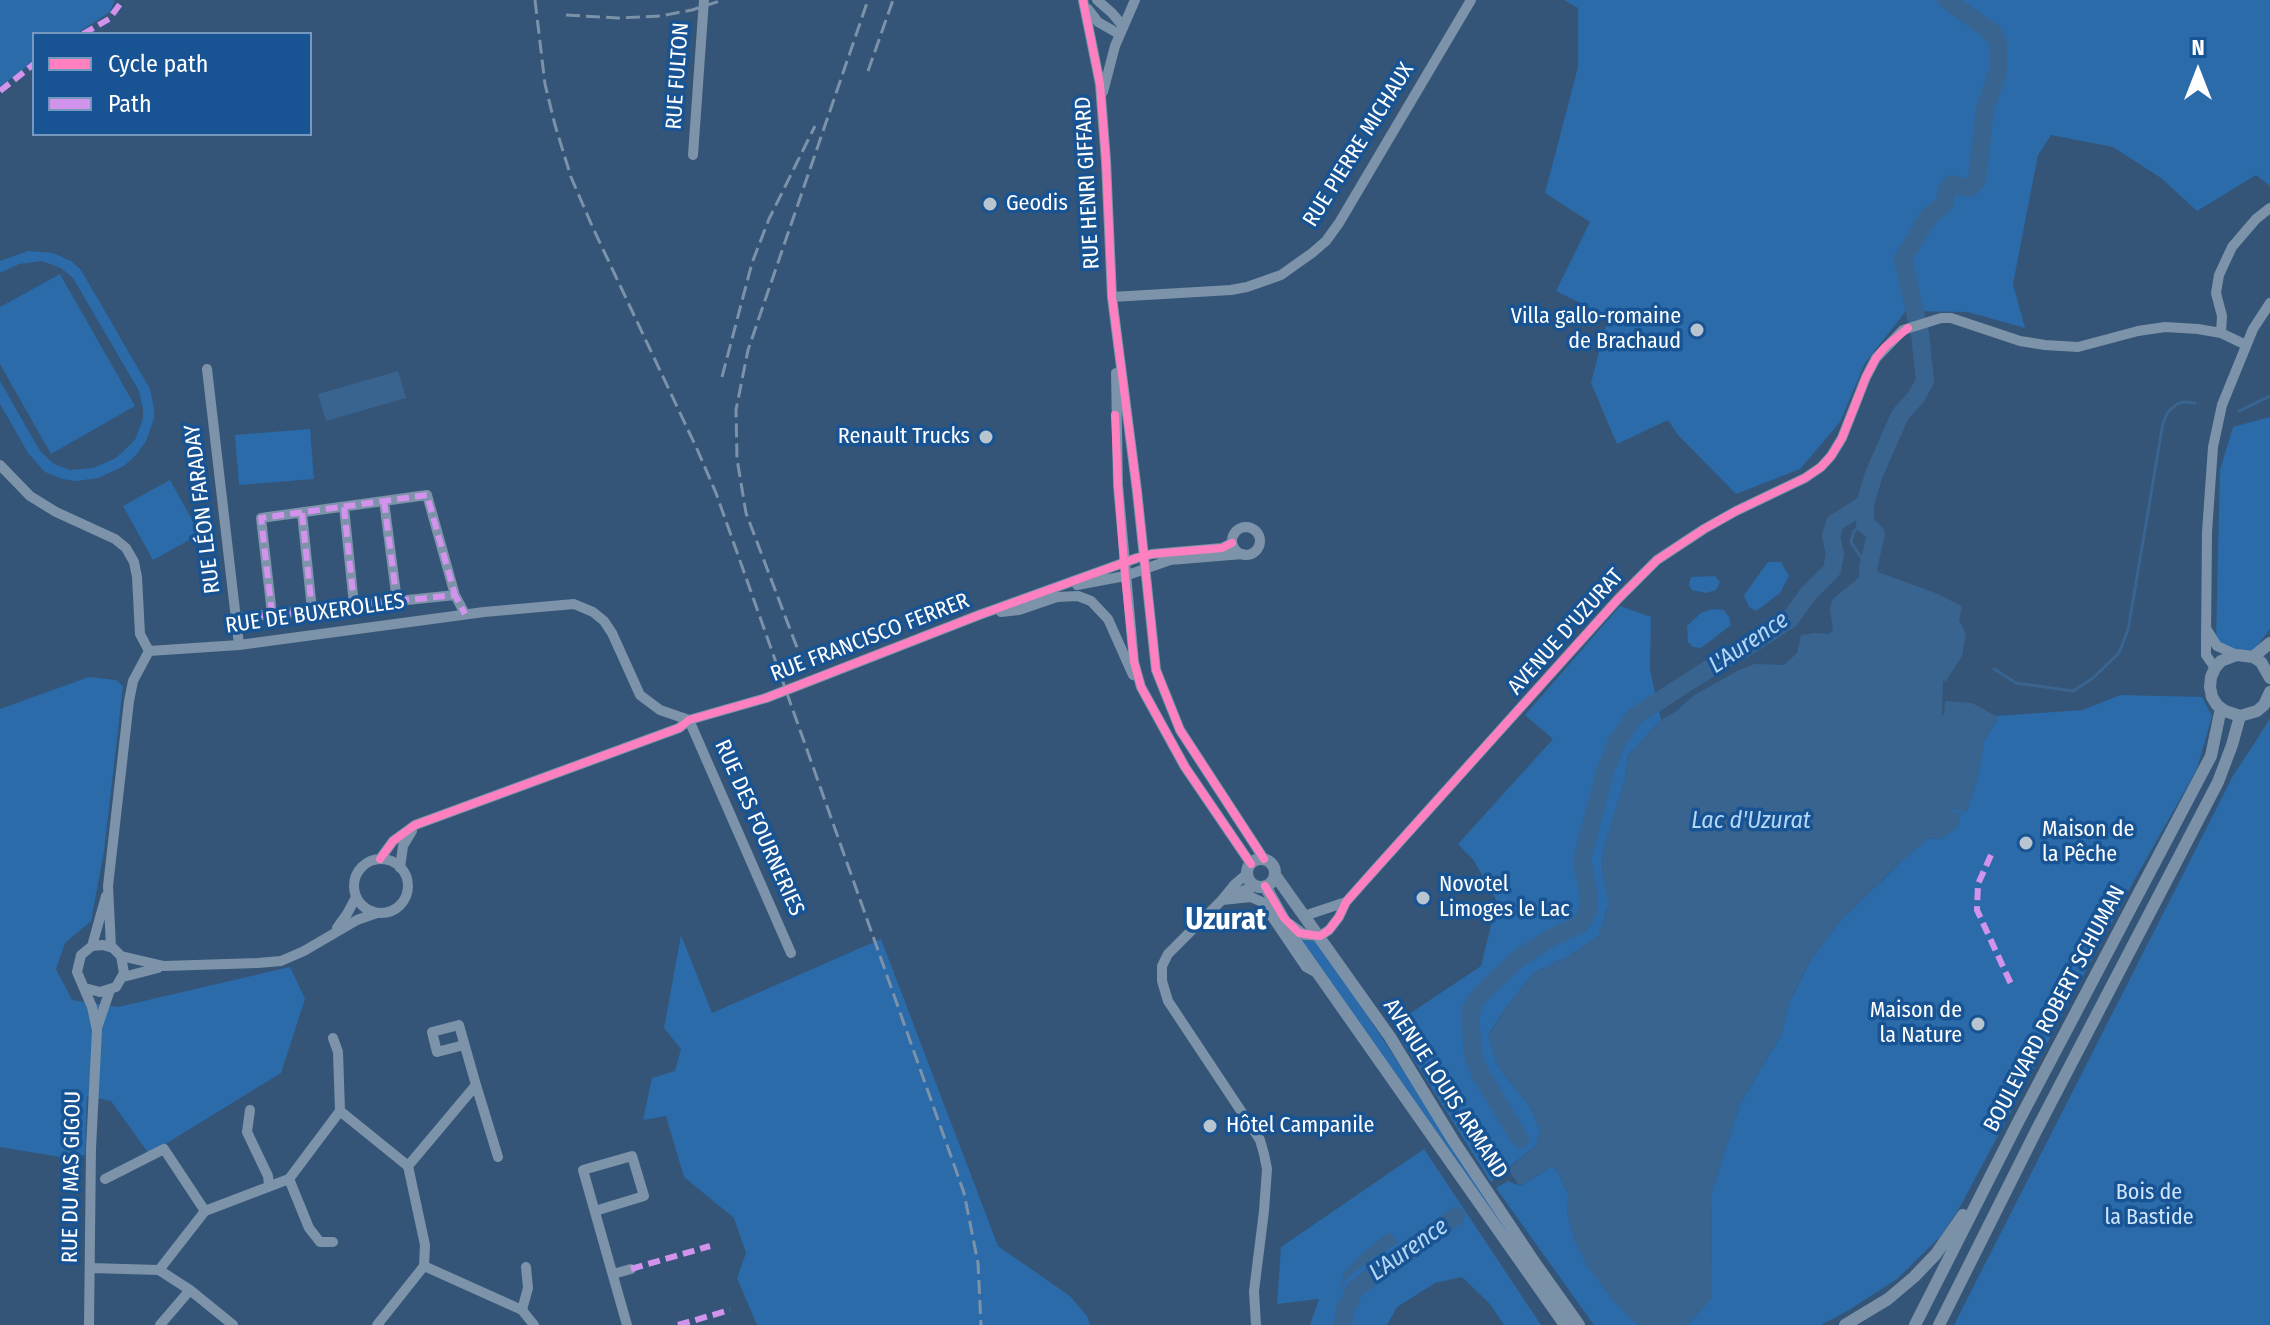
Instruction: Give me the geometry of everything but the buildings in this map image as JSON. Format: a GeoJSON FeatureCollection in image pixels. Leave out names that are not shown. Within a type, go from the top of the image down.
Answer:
{"type":"FeatureCollection","features":[{"type":"Feature","properties":{"kind":"main road"},"geometry":{"type":"LineString","coordinates":[[2253,657],[2270,643]]}},
{"type":"Feature","properties":{"kind":"main road"},"geometry":{"type":"LineString","coordinates":[[2269,672],[2253,657],[2237,655],[2221,661],[2215,668],[2210,687],[2212,697],[2221,708],[2240,716],[2257,711],[2270,692]]}},
{"type":"Feature","properties":{"kind":"main road","name":"BOULEVARD ROBERT SCHUMAN"},"geometry":{"type":"LineString","coordinates":[[1915,1325],[2211,756],[2221,708]]}},
{"type":"Feature","properties":{"kind":"main road","name":"BOULEVARD ROBERT SCHUMAN"},"geometry":{"type":"LineString","coordinates":[[1939,1325],[2218,782],[2240,716]]}},
{"type":"Feature","properties":{"kind":"main road","name":"AVENUE LOUIS ARMAND"},"geometry":{"type":"LineString","coordinates":[[1254,865],[1274,867],[1275,875],[1390,1037],[1431,1106],[1573,1324],[1545,1298],[1298,945],[1284,918],[1261,886],[1250,881],[1254,865]]}},
{"type":"Feature","properties":{"kind":"main road"},"geometry":{"type":"LineString","coordinates":[[1261,886],[1272,882],[1275,875]]}},
{"type":"Feature","properties":{"kind":"main road"},"geometry":{"type":"LineString","coordinates":[[1845,1325],[1888,1299],[1936,1254],[2016,1126]]}},
{"type":"Feature","properties":{"kind":"street","name":"RUE FULTON"},"geometry":{"type":"LineString","coordinates":[[693,155],[704,0]]}},
{"type":"Feature","properties":{"kind":"street","name":"RUE HENRI GIFFARD"},"geometry":{"type":"LineString","coordinates":[[1083,0],[1101,102],[1112,297],[1145,569]]}},
{"type":"Feature","properties":{"kind":"street"},"geometry":{"type":"LineString","coordinates":[[1083,0],[1098,22],[1121,30]]}},
{"type":"Feature","properties":{"kind":"street"},"geometry":{"type":"LineString","coordinates":[[1099,2],[1115,0]]}},
{"type":"Feature","properties":{"kind":"street"},"geometry":{"type":"LineString","coordinates":[[1101,102],[1110,61],[1135,0]]}},
{"type":"Feature","properties":{"kind":"street","name":"RUE PIERRE MICHAUX"},"geometry":{"type":"LineString","coordinates":[[1112,297],[1247,287],[1281,275],[1312,253],[1339,223],[1471,0]]}},
{"type":"Feature","properties":{"kind":"street"},"geometry":{"type":"LineString","coordinates":[[1099,2],[1121,30]]}},
{"type":"Feature","properties":{"kind":"street"},"geometry":{"type":"LineString","coordinates":[[2221,333],[2222,316],[2216,293],[2219,275],[2232,247],[2270,208]]}},
{"type":"Feature","properties":{"kind":"street"},"geometry":{"type":"LineString","coordinates":[[2215,668],[2206,655],[2207,532],[2213,447],[2222,405],[2253,329],[2270,303]]}},
{"type":"Feature","properties":{"kind":"street","name":"AVENUE D'UZURAT"},"geometry":{"type":"LineString","coordinates":[[1320,936],[1339,917],[1346,902],[1618,599],[1657,560],[1704,529],[1821,467],[1842,438],[1876,358],[1908,328],[1951,318],[2020,341],[2078,347],[2165,327],[2221,333],[2246,345]]}},
{"type":"Feature","properties":{"kind":"street","name":"RUE HENRI GIFFARD"},"geometry":{"type":"LineString","coordinates":[[1116,335],[1115,417],[1124,563],[1129,574]]}},
{"type":"Feature","properties":{"kind":"street","name":"RUE LÉON FARADAY"},"geometry":{"type":"LineString","coordinates":[[207,369],[239,645]]}},
{"type":"Feature","properties":{"kind":"street"},"geometry":{"type":"LineString","coordinates":[[0,465],[30,496],[56,512],[115,539],[126,548],[134,562],[137,577],[140,634],[149,651],[133,681],[129,701],[108,886],[92,946]]}},
{"type":"Feature","properties":{"kind":"street"},"geometry":{"type":"LineString","coordinates":[[272,614],[261,518],[427,495],[455,595],[465,614]]}},
{"type":"Feature","properties":{"kind":"street"},"geometry":{"type":"LineString","coordinates":[[384,501],[397,601]]}},
{"type":"Feature","properties":{"kind":"street"},"geometry":{"type":"LineString","coordinates":[[344,507],[354,605]]}},
{"type":"Feature","properties":{"kind":"street"},"geometry":{"type":"LineString","coordinates":[[302,513],[312,610]]}},
{"type":"Feature","properties":{"kind":"street"},"geometry":{"type":"LineString","coordinates":[[1140,524],[1148,541],[1163,553]]}},
{"type":"Feature","properties":{"kind":"street"},"geometry":{"type":"LineString","coordinates":[[1121,527],[1144,556]]}},
{"type":"Feature","properties":{"kind":"street"},"geometry":{"type":"LineString","coordinates":[[1063,586],[1129,574],[1170,560],[1250,554],[1259,548],[1260,538],[1257,531],[1250,527],[1240,528],[1234,534],[1232,543],[1243,554]]}},
{"type":"Feature","properties":{"kind":"street"},"geometry":{"type":"LineString","coordinates":[[1063,586],[1111,567],[1123,542]]}},
{"type":"Feature","properties":{"kind":"street"},"geometry":{"type":"LineString","coordinates":[[1103,570],[1144,556],[1222,548],[1232,543]]}},
{"type":"Feature","properties":{"kind":"street"},"geometry":{"type":"LineString","coordinates":[[1129,574],[1141,567],[1144,556]]}},
{"type":"Feature","properties":{"kind":"street"},"geometry":{"type":"LineString","coordinates":[[1145,569],[1156,670],[1175,718],[1254,865]]}},
{"type":"Feature","properties":{"kind":"street"},"geometry":{"type":"LineString","coordinates":[[1129,574],[1134,662],[1141,687]]}},
{"type":"Feature","properties":{"kind":"street","name":"RUE FRANCISCO FERRER"},"geometry":{"type":"LineString","coordinates":[[415,825],[679,728],[689,720],[766,698],[979,615],[1063,586]]}},
{"type":"Feature","properties":{"kind":"street"},"geometry":{"type":"LineString","coordinates":[[236,618],[455,595]]}},
{"type":"Feature","properties":{"kind":"street"},"geometry":{"type":"LineString","coordinates":[[979,615],[1019,610],[1057,597],[1078,596],[1101,609],[1130,671],[1185,767],[1254,865]]}},
{"type":"Feature","properties":{"kind":"street","name":"RUE DE BUXEROLLES"},"geometry":{"type":"LineString","coordinates":[[149,651],[239,645],[565,603],[581,606],[604,621],[640,695],[660,710],[689,720]]}},
{"type":"Feature","properties":{"kind":"street"},"geometry":{"type":"LineString","coordinates":[[2207,630],[2217,646],[2237,655]]}},
{"type":"Feature","properties":{"kind":"street","name":"RUE DES FOURNERIES"},"geometry":{"type":"LineString","coordinates":[[689,720],[791,953]]}},
{"type":"Feature","properties":{"kind":"street"},"geometry":{"type":"LineString","coordinates":[[380,859],[393,841],[415,825]]}},
{"type":"Feature","properties":{"kind":"street"},"geometry":{"type":"LineString","coordinates":[[400,868],[403,846],[415,825]]}},
{"type":"Feature","properties":{"kind":"street"},"geometry":{"type":"LineString","coordinates":[[123,977],[164,966],[281,961],[304,951],[357,920],[394,909],[406,896],[407,879],[400,868],[389,860],[380,859],[372,860],[358,871],[354,879],[356,897],[333,933]]}},
{"type":"Feature","properties":{"kind":"street"},"geometry":{"type":"LineString","coordinates":[[1254,865],[1168,954],[1162,966],[1162,981],[1168,1001],[1260,1140],[1264,1154],[1267,1169],[1254,1291],[1256,1325]]}},
{"type":"Feature","properties":{"kind":"street"},"geometry":{"type":"LineString","coordinates":[[108,886],[111,947]]}},
{"type":"Feature","properties":{"kind":"street"},"geometry":{"type":"LineString","coordinates":[[1222,900],[1261,886]]}},
{"type":"Feature","properties":{"kind":"street"},"geometry":{"type":"LineString","coordinates":[[356,897],[368,910],[377,913]]}},
{"type":"Feature","properties":{"kind":"street"},"geometry":{"type":"LineString","coordinates":[[1222,900],[1251,897],[1262,902],[1306,967],[1318,973]]}},
{"type":"Feature","properties":{"kind":"street","name":"AVENUE D'UZURAT"},"geometry":{"type":"LineString","coordinates":[[1304,916],[1346,902]]}},
{"type":"Feature","properties":{"kind":"street"},"geometry":{"type":"LineString","coordinates":[[1284,918],[1299,933],[1320,936]]}},
{"type":"Feature","properties":{"kind":"street"},"geometry":{"type":"LineString","coordinates":[[92,946],[111,947],[121,956],[125,967],[120,983],[100,992],[85,988],[78,977],[77,966],[81,955],[92,946]]}},
{"type":"Feature","properties":{"kind":"street"},"geometry":{"type":"LineString","coordinates":[[121,956],[164,966]]}},
{"type":"Feature","properties":{"kind":"street","name":"RUE DU MAS GIGOU"},"geometry":{"type":"LineString","coordinates":[[85,988],[97,1030]]}},
{"type":"Feature","properties":{"kind":"street","name":"RUE DU MAS GIGOU"},"geometry":{"type":"LineString","coordinates":[[89,1325],[91,1148],[97,1030],[110,990]]}},
{"type":"Feature","properties":{"kind":"street"},"geometry":{"type":"LineString","coordinates":[[159,1270],[205,1211],[289,1179],[340,1111],[338,1052],[333,1038]]}},
{"type":"Feature","properties":{"kind":"street"},"geometry":{"type":"LineString","coordinates":[[464,1045],[498,1157]]}},
{"type":"Feature","properties":{"kind":"street"},"geometry":{"type":"LineString","coordinates":[[408,1166],[476,1085]]}},
{"type":"Feature","properties":{"kind":"street"},"geometry":{"type":"LineString","coordinates":[[250,1110],[247,1132],[268,1176],[269,1185]]}},
{"type":"Feature","properties":{"kind":"street"},"geometry":{"type":"LineString","coordinates":[[340,1111],[408,1166],[425,1245],[424,1266],[377,1325]]}},
{"type":"Feature","properties":{"kind":"street"},"geometry":{"type":"LineString","coordinates":[[105,1179],[164,1149],[205,1211]]}},
{"type":"Feature","properties":{"kind":"street"},"geometry":{"type":"LineString","coordinates":[[595,1211],[644,1196],[632,1156],[583,1170],[627,1325]]}},
{"type":"Feature","properties":{"kind":"street"},"geometry":{"type":"LineString","coordinates":[[289,1179],[309,1228],[320,1242],[333,1242]]}},
{"type":"Feature","properties":{"kind":"street"},"geometry":{"type":"LineString","coordinates":[[424,1266],[522,1310],[534,1325]]}},
{"type":"Feature","properties":{"kind":"street"},"geometry":{"type":"LineString","coordinates":[[522,1310],[528,1288],[526,1267]]}},
{"type":"Feature","properties":{"kind":"street"},"geometry":{"type":"LineString","coordinates":[[90,1268],[159,1270],[190,1290],[233,1325]]}},
{"type":"Feature","properties":{"kind":"street"},"geometry":{"type":"LineString","coordinates":[[613,1274],[631,1269]]}},
{"type":"Feature","properties":{"kind":"street"},"geometry":{"type":"LineString","coordinates":[[160,1325],[190,1290]]}},
{"type":"Feature","properties":{"kind":"green space"},"geometry":{"type":"Polygon","coordinates":[[[0,0],[115,0],[110,12],[79,32],[32,32],[32,63],[0,87],[0,0]]]}},
{"type":"Feature","properties":{"kind":"green space"},"geometry":{"type":"Polygon","coordinates":[[[1564,0],[2270,0],[2270,186],[2256,175],[2197,211],[2161,178],[2113,147],[2051,135],[2038,155],[2013,284],[2025,328],[1968,312],[1906,311],[1865,363],[1840,422],[1800,469],[1736,494],[1678,435],[1668,420],[1617,444],[1591,383],[1608,317],[1556,291],[1590,222],[1545,193],[1578,67],[1578,8],[1564,0]]]}},
{"type":"Feature","properties":{"kind":"green space"},"geometry":{"type":"Polygon","coordinates":[[[28,251],[53,253],[71,261],[81,270],[150,389],[154,418],[146,441],[124,466],[98,478],[76,481],[45,472],[28,453],[0,404],[0,381],[40,451],[54,464],[70,470],[93,468],[116,458],[135,440],[143,419],[139,391],[73,278],[61,268],[42,261],[19,264],[0,273],[0,261],[28,251]]]}},
{"type":"Feature","properties":{"kind":"green space"},"geometry":{"type":"Polygon","coordinates":[[[60,274],[135,406],[51,454],[0,364],[0,307],[60,274]]]}},
{"type":"Feature","properties":{"kind":"green space"},"geometry":{"type":"Polygon","coordinates":[[[2270,417],[2270,629],[2248,658],[2216,642],[2220,470],[2233,427],[2270,417]]]}},
{"type":"Feature","properties":{"kind":"green space"},"geometry":{"type":"Polygon","coordinates":[[[310,429],[314,479],[239,485],[235,435],[310,429]]]}},
{"type":"Feature","properties":{"kind":"green space"},"geometry":{"type":"Polygon","coordinates":[[[170,480],[200,534],[153,560],[123,506],[170,480]]]}},
{"type":"Feature","properties":{"kind":"green space"},"geometry":{"type":"Polygon","coordinates":[[[1768,562],[1781,562],[1789,576],[1780,593],[1756,611],[1749,607],[1744,595],[1768,562]]]}},
{"type":"Feature","properties":{"kind":"green space"},"geometry":{"type":"Polygon","coordinates":[[[1715,576],[1720,582],[1716,590],[1706,593],[1692,590],[1689,585],[1691,577],[1715,576]]]}},
{"type":"Feature","properties":{"kind":"green space"},"geometry":{"type":"Polygon","coordinates":[[[1620,606],[1651,617],[1650,670],[1661,720],[1628,755],[1625,779],[1603,851],[1602,869],[1609,903],[1599,936],[1569,956],[1534,973],[1488,1035],[1498,1066],[1530,1107],[1540,1130],[1535,1146],[1491,1182],[1402,1041],[1406,1016],[1481,966],[1497,901],[1474,861],[1458,844],[1553,739],[1525,715],[1620,606]]]}},
{"type":"Feature","properties":{"kind":"green space"},"geometry":{"type":"Polygon","coordinates":[[[1712,609],[1724,610],[1731,625],[1701,648],[1693,647],[1688,642],[1687,626],[1701,613],[1712,609]]]}},
{"type":"Feature","properties":{"kind":"green space"},"geometry":{"type":"Polygon","coordinates":[[[89,677],[116,680],[123,686],[104,851],[91,921],[65,943],[56,969],[72,1000],[118,1007],[290,967],[305,999],[281,1073],[149,1154],[111,1101],[87,1096],[85,1155],[60,1157],[0,1147],[0,709],[89,677]]]}},
{"type":"Feature","properties":{"kind":"green space"},"geometry":{"type":"Polygon","coordinates":[[[2120,695],[2202,697],[2212,716],[2197,769],[1960,1207],[1941,1236],[1897,1279],[1821,1325],[1687,1325],[1711,1298],[1712,1192],[1739,1106],[1782,1033],[1789,1003],[1810,961],[1840,921],[1912,851],[1928,839],[1942,838],[1951,808],[1967,811],[1978,776],[1984,741],[1997,720],[1996,716],[2083,710],[2120,695]]]}},
{"type":"Feature","properties":{"kind":"green space","name":"Bois de la Bastide"},"geometry":{"type":"Polygon","coordinates":[[[2270,719],[2270,1325],[1954,1325],[2233,776],[2270,719]]]}},
{"type":"Feature","properties":{"kind":"green space"},"geometry":{"type":"Polygon","coordinates":[[[681,935],[712,1013],[881,939],[998,1246],[1070,1296],[1087,1316],[1090,1325],[757,1325],[737,1278],[746,1253],[734,1218],[684,1177],[666,1116],[643,1120],[652,1078],[675,1071],[681,1049],[664,1028],[681,935]]]}},
{"type":"Feature","properties":{"kind":"green space"},"geometry":{"type":"Polygon","coordinates":[[[1297,937],[1318,941],[1574,1325],[1570,1325],[1297,937]]]}},
{"type":"Feature","properties":{"kind":"green space"},"geometry":{"type":"Polygon","coordinates":[[[1424,1149],[1541,1325],[1504,1325],[1490,1304],[1462,1277],[1435,1283],[1397,1307],[1387,1325],[1310,1325],[1319,1299],[1277,1304],[1281,1247],[1424,1149]]]}},
{"type":"Feature","properties":{"kind":"green space"},"geometry":{"type":"Polygon","coordinates":[[[1552,1166],[1569,1196],[1567,1211],[1575,1241],[1632,1320],[1641,1325],[1594,1325],[1496,1188],[1508,1181],[1520,1186],[1552,1166]]]}},
{"type":"Feature","properties":{"kind":"water"},"geometry":{"type":"Polygon","coordinates":[[[398,371],[406,398],[326,421],[318,394],[398,371]]]}},
{"type":"Feature","properties":{"kind":"water","name":"Lac d'Uzurat"},"geometry":{"type":"Polygon","coordinates":[[[1875,571],[1962,606],[1959,620],[1966,634],[1962,656],[1943,681],[1942,715],[1945,701],[1972,703],[1996,716],[1997,720],[1984,741],[1978,776],[1967,811],[1951,809],[1961,813],[1958,827],[1942,838],[1928,839],[1840,921],[1810,961],[1798,984],[1789,1003],[1782,1033],[1739,1106],[1712,1192],[1711,1298],[1687,1325],[1641,1325],[1614,1302],[1587,1266],[1575,1241],[1567,1211],[1569,1196],[1557,1170],[1552,1166],[1519,1186],[1508,1169],[1535,1146],[1540,1130],[1530,1107],[1498,1066],[1488,1036],[1509,1003],[1534,973],[1569,956],[1599,936],[1609,904],[1602,869],[1603,851],[1625,779],[1628,755],[1661,720],[1693,696],[1754,664],[1784,665],[1797,653],[1801,635],[1833,631],[1830,608],[1833,599],[1861,573],[1875,571]]]}},
{"type":"Feature","properties":{"kind":"water"},"geometry":{"type":"Polygon","coordinates":[[[1389,1232],[1398,1243],[1348,1277],[1340,1287],[1344,1273],[1389,1232]]]}},
{"type":"Feature","properties":{"kind":"waterway","name":"L'Aurence"},"geometry":{"type":"LineString","coordinates":[[1520,1139],[1479,1071],[1473,1055],[1470,1012],[1479,996],[1519,958],[1581,924],[1589,909],[1582,860],[1605,772],[1617,742],[1634,717],[1790,619],[1808,594],[1832,570],[1835,554],[1831,536],[1835,523],[1865,504],[1874,474],[1900,415],[1925,381],[1920,334],[1903,259],[1928,217],[1945,204],[1946,191],[1952,184],[1969,188],[1977,180],[1985,109],[1998,72],[1998,44],[1993,33],[1947,0]]}},
{"type":"Feature","properties":{"kind":"waterway"},"geometry":{"type":"LineString","coordinates":[[2239,411],[2270,396]]}},
{"type":"Feature","properties":{"kind":"waterway"},"geometry":{"type":"LineString","coordinates":[[1994,669],[2016,683],[2073,691],[2093,678],[2119,653],[2128,630],[2163,423],[2168,412],[2177,404],[2195,403]]}},
{"type":"Feature","properties":{"kind":"waterway"},"geometry":{"type":"LineString","coordinates":[[1865,504],[1865,524],[1876,534],[1868,568],[1871,595]]}},
{"type":"Feature","properties":{"kind":"waterway"},"geometry":{"type":"LineString","coordinates":[[1865,524],[1854,531],[1851,542],[1868,568]]}},
{"type":"Feature","properties":{"kind":"waterway","name":"L'Aurence"},"geometry":{"type":"LineString","coordinates":[[1343,1325],[1345,1310],[1355,1289],[1456,1216]]}},
{"type":"Feature","properties":{"kind":"railway"},"geometry":{"type":"LineString","coordinates":[[535,0],[545,84],[571,177],[716,493],[964,1193],[978,1263],[981,1325]]}},
{"type":"Feature","properties":{"kind":"railway"},"geometry":{"type":"LineString","coordinates":[[566,15],[618,18],[660,16],[723,0]]}},
{"type":"Feature","properties":{"kind":"railway"},"geometry":{"type":"LineString","coordinates":[[804,666],[746,513],[737,459],[736,410],[748,350],[868,0]]}},
{"type":"Feature","properties":{"kind":"railway"},"geometry":{"type":"LineString","coordinates":[[868,71],[893,0]]}},
{"type":"Feature","properties":{"kind":"railway"},"geometry":{"type":"LineString","coordinates":[[722,377],[752,263],[769,219],[815,126]]}},
{"type":"Feature","properties":{"kind":"marked path"},"geometry":{"type":"LineString","coordinates":[[86,32],[109,19],[123,0]]}},
{"type":"Feature","properties":{"kind":"marked path"},"geometry":{"type":"LineString","coordinates":[[0,91],[32,66]]}},
{"type":"Feature","properties":{"kind":"marked path"},"geometry":{"type":"LineString","coordinates":[[272,614],[261,518],[427,495],[455,595]]}},
{"type":"Feature","properties":{"kind":"marked path"},"geometry":{"type":"LineString","coordinates":[[384,501],[397,601]]}},
{"type":"Feature","properties":{"kind":"marked path"},"geometry":{"type":"LineString","coordinates":[[344,507],[354,605]]}},
{"type":"Feature","properties":{"kind":"marked path"},"geometry":{"type":"LineString","coordinates":[[302,513],[312,610]]}},
{"type":"Feature","properties":{"kind":"marked path"},"geometry":{"type":"LineString","coordinates":[[236,618],[455,595],[465,614]]}},
{"type":"Feature","properties":{"kind":"marked path"},"geometry":{"type":"LineString","coordinates":[[1991,855],[1978,884],[1977,910],[2011,984]]}},
{"type":"Feature","properties":{"kind":"marked path"},"geometry":{"type":"LineString","coordinates":[[631,1269],[710,1246]]}},
{"type":"Feature","properties":{"kind":"marked path"},"geometry":{"type":"LineString","coordinates":[[678,1325],[730,1310]]}},
{"type":"Feature","properties":{"kind":"cycle path"},"geometry":{"type":"LineString","coordinates":[[1083,0],[1100,84],[1112,297],[1156,670],[1180,730],[1264,859]]}},
{"type":"Feature","properties":{"kind":"cycle path"},"geometry":{"type":"LineString","coordinates":[[1265,886],[1284,918],[1299,933],[1320,936],[1329,930],[1346,902],[1618,599],[1657,560],[1704,529],[1821,467],[1842,438],[1876,358],[1908,328]]}},
{"type":"Feature","properties":{"kind":"cycle path"},"geometry":{"type":"LineString","coordinates":[[1115,415],[1125,576],[1134,662],[1141,687],[1185,767],[1251,864]]}},
{"type":"Feature","properties":{"kind":"cycle path"},"geometry":{"type":"LineString","coordinates":[[380,859],[393,841],[415,825],[679,728],[689,720],[766,698],[979,615],[1137,558],[1222,548],[1232,543]]}},
{"type":"Feature","properties":{"kind":"place","name":"Geodis"},"geometry":{"type":"Point","coordinates":[990,204]}},
{"type":"Feature","properties":{"kind":"place","name":"Villa gallo-romaine de Brachaud"},"geometry":{"type":"Point","coordinates":[1697,330]}},
{"type":"Feature","properties":{"kind":"place","name":"Renault Trucks"},"geometry":{"type":"Point","coordinates":[986,437]}},
{"type":"Feature","properties":{"kind":"place","name":"Maison de la Pêche"},"geometry":{"type":"Point","coordinates":[2026,843]}},
{"type":"Feature","properties":{"kind":"place","name":"Novotel Limoges le Lac"},"geometry":{"type":"Point","coordinates":[1423,898]}},
{"type":"Feature","properties":{"kind":"place","name":"Maison de la Nature"},"geometry":{"type":"Point","coordinates":[1978,1024]}},
{"type":"Feature","properties":{"kind":"place","name":"Hôtel Campanile"},"geometry":{"type":"Point","coordinates":[1210,1126]}},
{"type":"Feature","properties":{"kind":"district","name":"Uzurat"},"geometry":{"type":"Point","coordinates":[1226,921]}}]}
